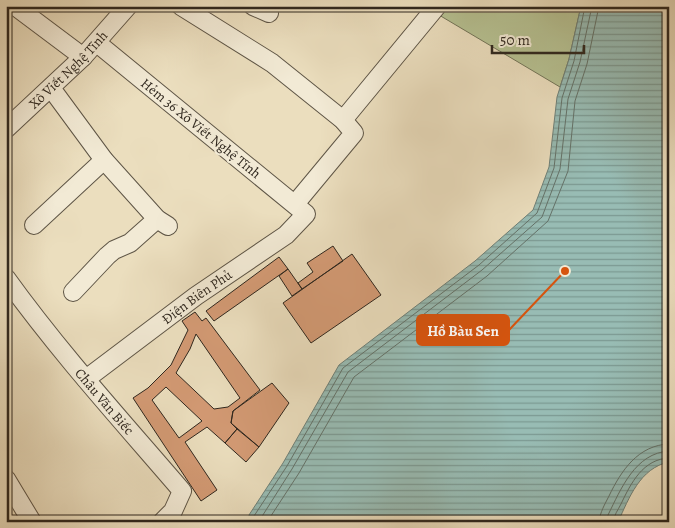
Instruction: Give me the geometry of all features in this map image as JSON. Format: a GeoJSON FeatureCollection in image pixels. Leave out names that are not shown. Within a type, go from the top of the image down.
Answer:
{"type":"FeatureCollection","features":[{"type":"Feature","properties":{"kind":"street"},"geometry":{"type":"LineString","coordinates":[[15,6],[83,57]]}},
{"type":"Feature","properties":{"kind":"street","name":"Xô Viết Nghệ Tĩnh"},"geometry":{"type":"LineString","coordinates":[[6,129],[97,43],[128,6]]}},
{"type":"Feature","properties":{"kind":"street"},"geometry":{"type":"LineString","coordinates":[[181,6],[272,63],[348,127]]}},
{"type":"Feature","properties":{"kind":"street"},"geometry":{"type":"LineString","coordinates":[[253,6],[269,13]]}},
{"type":"Feature","properties":{"kind":"street","name":"Điện Biên Phủ"},"geometry":{"type":"LineString","coordinates":[[86,379],[196,296],[286,235],[348,127],[438,6]]}},
{"type":"Feature","properties":{"kind":"street","name":"Hẻm 36 Xô Viết Nghệ Tĩnh"},"geometry":{"type":"LineString","coordinates":[[97,43],[300,209]]}},
{"type":"Feature","properties":{"kind":"street"},"geometry":{"type":"LineString","coordinates":[[51,88],[104,160],[163,222],[130,243],[114,250],[73,292]]}},
{"type":"Feature","properties":{"kind":"street"},"geometry":{"type":"LineString","coordinates":[[34,225],[104,160]]}},
{"type":"Feature","properties":{"kind":"street","name":"Châu Văn Biếc"},"geometry":{"type":"LineString","coordinates":[[6,278],[26,306],[86,379],[182,491],[173,511],[162,522]]}},
{"type":"Feature","properties":{"kind":"street"},"geometry":{"type":"LineString","coordinates":[[6,479],[32,522]]}},
{"type":"Feature","properties":{"kind":"green space"},"geometry":{"type":"Polygon","coordinates":[[[445,6],[581,6],[569,59],[560,87],[439,15],[445,6]]]}},
{"type":"Feature","properties":{"kind":"water"},"geometry":{"type":"Polygon","coordinates":[[[581,6],[669,6],[669,462],[659,465],[643,477],[631,494],[618,522],[249,522],[249,515],[283,463],[339,365],[475,261],[533,210],[549,167],[557,97],[569,59],[581,6]]]}},
{"type":"Feature","properties":{"kind":"building"},"geometry":{"type":"Polygon","coordinates":[[[333,246],[343,261],[302,289],[298,283],[313,272],[307,263],[333,246]]]}},
{"type":"Feature","properties":{"kind":"building"},"geometry":{"type":"Polygon","coordinates":[[[352,254],[381,295],[311,343],[283,303],[352,254]]]}},
{"type":"Feature","properties":{"kind":"building"},"geometry":{"type":"Polygon","coordinates":[[[279,257],[288,269],[214,321],[206,311],[279,257]]]}},
{"type":"Feature","properties":{"kind":"building"},"geometry":{"type":"Polygon","coordinates":[[[288,269],[302,289],[292,296],[279,276],[288,269]]]}},
{"type":"Feature","properties":{"kind":"building"},"geometry":{"type":"Polygon","coordinates":[[[195,312],[202,321],[206,318],[260,390],[233,411],[231,423],[237,429],[225,443],[207,427],[185,442],[217,490],[201,501],[133,398],[148,388],[171,365],[188,330],[182,321],[195,312]],[[196,334],[190,349],[176,373],[214,409],[228,407],[240,398],[196,334]],[[166,387],[152,400],[179,438],[202,421],[166,387]]]}},
{"type":"Feature","properties":{"kind":"building"},"geometry":{"type":"Polygon","coordinates":[[[272,383],[289,403],[259,447],[231,423],[233,411],[272,383]]]}},
{"type":"Feature","properties":{"kind":"building"},"geometry":{"type":"Polygon","coordinates":[[[237,429],[259,447],[246,462],[225,443],[237,429]]]}},
{"type":"Feature","properties":{"kind":"place","name":"Hồ Bàu Sen"},"geometry":{"type":"Point","coordinates":[565,271]}}]}
